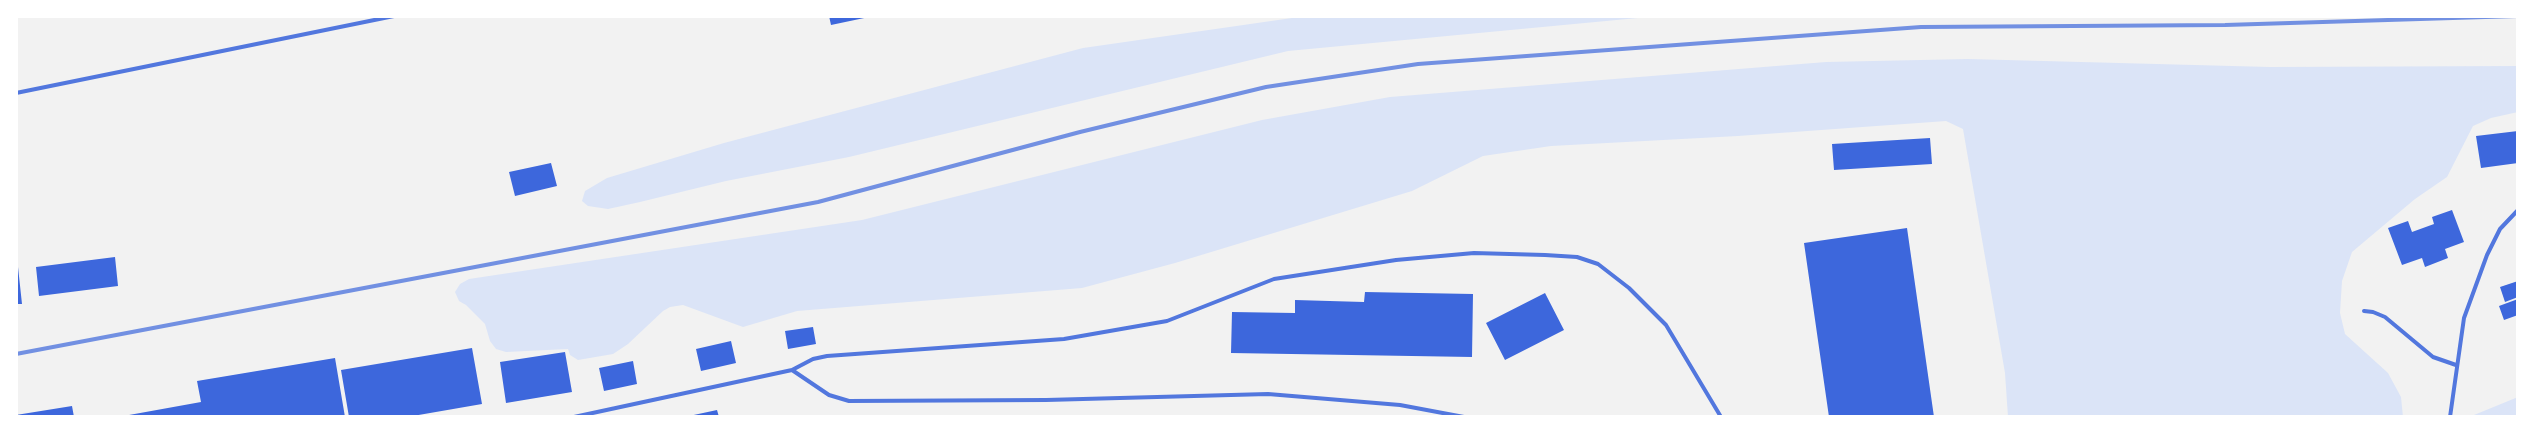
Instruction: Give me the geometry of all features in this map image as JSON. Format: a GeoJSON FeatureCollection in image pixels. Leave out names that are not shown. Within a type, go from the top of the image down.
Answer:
{"type":"FeatureCollection","features":[{"type":"Feature","properties":{"kind":"lane"},"geometry":{"type":"LineString","coordinates":[[16,93],[394,16]]}},
{"type":"Feature","properties":{"kind":"lane"},"geometry":{"type":"LineString","coordinates":[[2450,417],[2464,318],[2487,255],[2500,229],[2518,210]]}},
{"type":"Feature","properties":{"kind":"lane"},"geometry":{"type":"LineString","coordinates":[[574,417],[792,370],[813,359],[827,356],[1064,339],[1167,321],[1274,280],[1396,260],[1474,253],[1577,257],[1598,264],[1628,288],[1666,325],[1721,417]]}},
{"type":"Feature","properties":{"kind":"lane"},"geometry":{"type":"LineString","coordinates":[[2364,311],[2373,312],[2385,317],[2433,357],[2456,365]]}},
{"type":"Feature","properties":{"kind":"lane"},"geometry":{"type":"LineString","coordinates":[[792,370],[828,395],[849,401],[1046,400],[1268,394],[1400,405],[1464,417]]}},
{"type":"Feature","properties":{"kind":"shaded area"},"geometry":{"type":"Polygon","coordinates":[[[1306,16],[1659,16],[1288,51],[849,157],[726,181],[608,209],[588,206],[582,201],[585,191],[607,178],[724,143],[1083,48],[1306,16]]]}},
{"type":"Feature","properties":{"kind":"shaded area"},"geometry":{"type":"Polygon","coordinates":[[[1968,59],[2270,67],[2518,66],[2518,112],[2491,118],[2473,126],[2447,177],[2415,199],[2352,252],[2342,281],[2340,313],[2345,334],[2388,373],[2401,397],[2403,417],[2008,417],[2005,373],[1963,129],[1946,121],[1738,136],[1551,146],[1483,156],[1412,191],[1175,263],[1082,288],[797,311],[743,327],[683,305],[670,307],[663,311],[628,344],[613,354],[578,360],[570,355],[568,349],[506,352],[496,349],[490,341],[485,324],[466,305],[459,301],[455,292],[460,284],[469,279],[862,220],[1262,120],[1390,97],[1826,62],[1968,59]]]}},
{"type":"Feature","properties":{"kind":"shaded area"},"geometry":{"type":"Polygon","coordinates":[[[2518,397],[2518,417],[2475,417],[2474,415],[2518,397]]]}},
{"type":"Feature","properties":{"kind":"building"},"geometry":{"type":"Polygon","coordinates":[[[829,16],[869,16],[869,17],[831,25],[829,16]]]}},
{"type":"Feature","properties":{"kind":"building"},"geometry":{"type":"Polygon","coordinates":[[[2518,131],[2518,163],[2481,168],[2476,136],[2518,131]]]}},
{"type":"Feature","properties":{"kind":"building"},"geometry":{"type":"Polygon","coordinates":[[[1930,138],[1932,164],[1834,170],[1832,144],[1930,138]]]}},
{"type":"Feature","properties":{"kind":"building"},"geometry":{"type":"Polygon","coordinates":[[[551,163],[557,186],[515,196],[509,172],[551,163]]]}},
{"type":"Feature","properties":{"kind":"building"},"geometry":{"type":"Polygon","coordinates":[[[2452,210],[2464,242],[2445,249],[2448,258],[2425,267],[2422,258],[2402,265],[2388,228],[2408,221],[2412,232],[2434,224],[2432,217],[2452,210]]]}},
{"type":"Feature","properties":{"kind":"building"},"geometry":{"type":"Polygon","coordinates":[[[1907,228],[1934,417],[1829,417],[1804,243],[1907,228]]]}},
{"type":"Feature","properties":{"kind":"building"},"geometry":{"type":"Polygon","coordinates":[[[115,257],[118,286],[39,296],[36,267],[115,257]]]}},
{"type":"Feature","properties":{"kind":"building"},"geometry":{"type":"Polygon","coordinates":[[[16,267],[18,267],[22,304],[16,304],[16,267]]]}},
{"type":"Feature","properties":{"kind":"building"},"geometry":{"type":"Polygon","coordinates":[[[2518,281],[2518,297],[2505,302],[2500,287],[2518,281]]]}},
{"type":"Feature","properties":{"kind":"building"},"geometry":{"type":"Polygon","coordinates":[[[1365,292],[1473,294],[1472,357],[1231,353],[1232,312],[1295,313],[1295,300],[1364,302],[1365,292]]]}},
{"type":"Feature","properties":{"kind":"building"},"geometry":{"type":"Polygon","coordinates":[[[1545,293],[1564,330],[1505,360],[1486,323],[1545,293]]]}},
{"type":"Feature","properties":{"kind":"building"},"geometry":{"type":"Polygon","coordinates":[[[2518,299],[2518,315],[2504,320],[2499,306],[2518,299]]]}},
{"type":"Feature","properties":{"kind":"building"},"geometry":{"type":"Polygon","coordinates":[[[813,327],[816,344],[788,349],[785,331],[813,327]]]}},
{"type":"Feature","properties":{"kind":"building"},"geometry":{"type":"Polygon","coordinates":[[[731,341],[736,363],[701,371],[696,349],[731,341]]]}},
{"type":"Feature","properties":{"kind":"building"},"geometry":{"type":"Polygon","coordinates":[[[472,348],[482,404],[407,417],[349,417],[341,370],[472,348]]]}},
{"type":"Feature","properties":{"kind":"building"},"geometry":{"type":"Polygon","coordinates":[[[565,352],[572,392],[506,403],[500,362],[565,352]]]}},
{"type":"Feature","properties":{"kind":"building"},"geometry":{"type":"Polygon","coordinates":[[[335,358],[345,417],[118,417],[201,402],[197,381],[335,358]]]}},
{"type":"Feature","properties":{"kind":"building"},"geometry":{"type":"Polygon","coordinates":[[[633,361],[637,384],[604,391],[599,368],[633,361]]]}},
{"type":"Feature","properties":{"kind":"building"},"geometry":{"type":"Polygon","coordinates":[[[72,406],[74,417],[16,417],[16,415],[72,406]]]}},
{"type":"Feature","properties":{"kind":"building"},"geometry":{"type":"Polygon","coordinates":[[[717,410],[719,417],[689,417],[689,416],[717,410]]]}},
{"type":"Feature","properties":{"kind":"railway"},"geometry":{"type":"LineString","coordinates":[[16,354],[818,202],[1080,132],[1266,87],[1418,64],[1921,27],[2225,25],[2518,16]]}}]}
